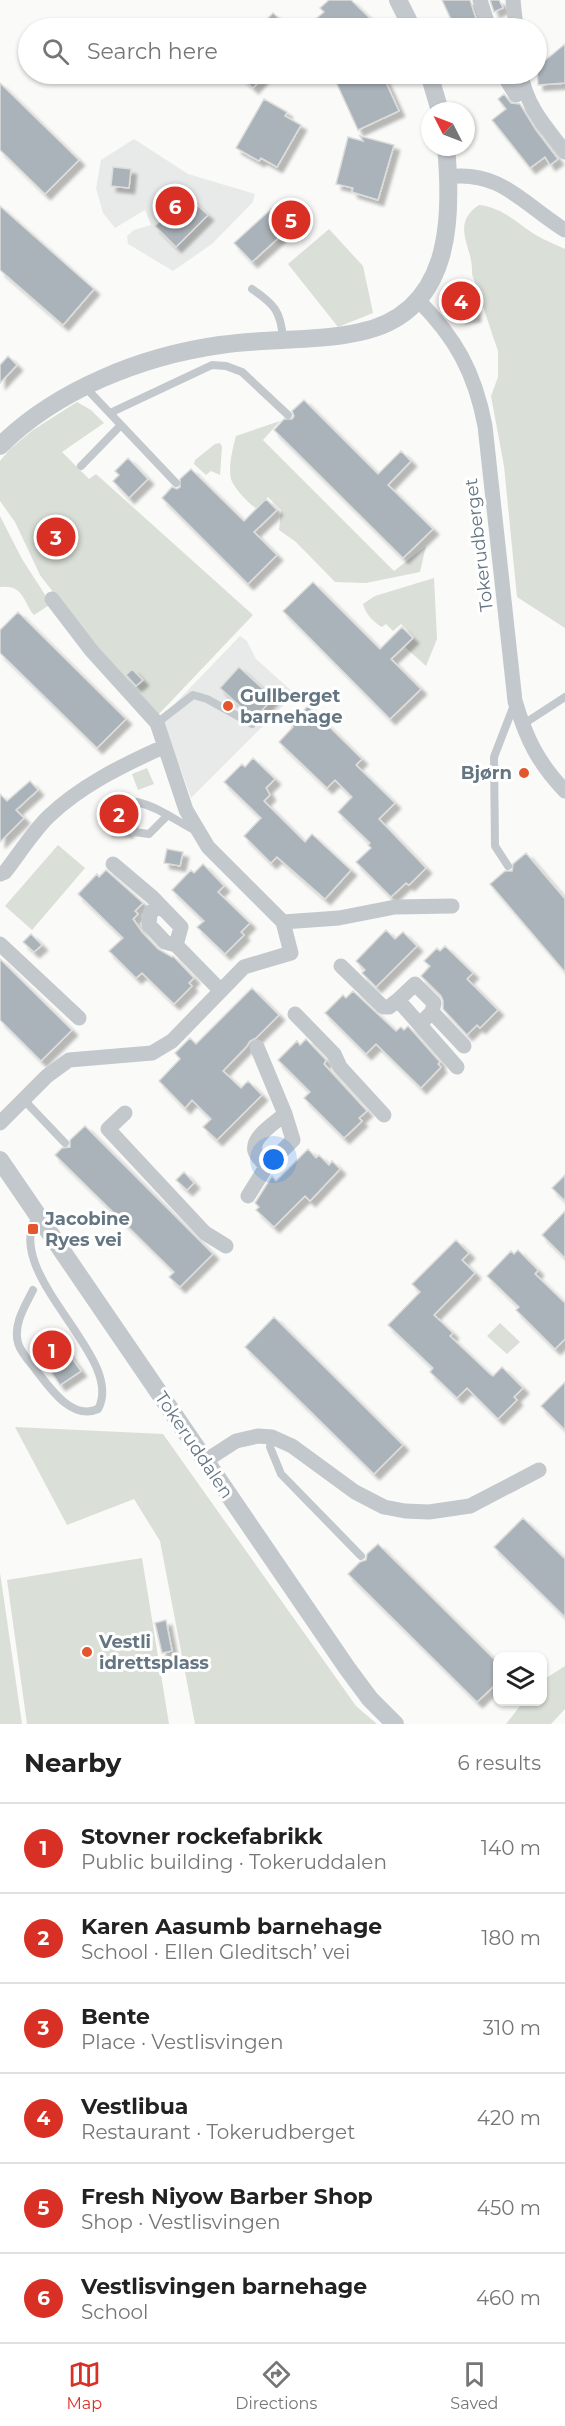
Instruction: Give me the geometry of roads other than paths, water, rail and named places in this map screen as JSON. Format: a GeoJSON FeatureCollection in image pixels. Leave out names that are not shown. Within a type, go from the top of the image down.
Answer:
{"type":"FeatureCollection","features":[{"type":"Feature","properties":{"kind":"street"},"geometry":{"type":"LineString","coordinates":[[398,0],[407,18]]}},
{"type":"Feature","properties":{"kind":"street"},"geometry":{"type":"LineString","coordinates":[[480,0],[486,18]]}},
{"type":"Feature","properties":{"kind":"street"},"geometry":{"type":"LineString","coordinates":[[513,0],[515,18]]}},
{"type":"Feature","properties":{"kind":"street"},"geometry":{"type":"LineString","coordinates":[[432,84],[437,102]]}},
{"type":"Feature","properties":{"kind":"street"},"geometry":{"type":"LineString","coordinates":[[510,84],[530,105],[565,152]]}},
{"type":"Feature","properties":{"kind":"street"},"geometry":{"type":"LineString","coordinates":[[520,84],[520,94]]}},
{"type":"Feature","properties":{"kind":"street"},"geometry":{"type":"LineString","coordinates":[[0,446],[32,420],[86,388],[128,369],[175,354],[220,345],[346,335],[374,329],[394,319],[418,300],[433,278],[445,249],[449,208],[446,156]]}},
{"type":"Feature","properties":{"kind":"street"},"geometry":{"type":"LineString","coordinates":[[447,177],[463,174],[489,179],[565,230]]}},
{"type":"Feature","properties":{"kind":"street","name":"Tokerudberget"},"geometry":{"type":"LineString","coordinates":[[418,300],[440,321],[477,388],[485,426],[515,701],[529,743],[547,772],[565,791]]}},
{"type":"Feature","properties":{"kind":"street"},"geometry":{"type":"LineString","coordinates":[[0,1123],[47,1076],[69,1060],[152,1053],[172,1041],[244,967],[291,953],[283,922],[208,847],[186,810],[163,747],[157,723],[91,650],[52,599]]}},
{"type":"Feature","properties":{"kind":"street"},"geometry":{"type":"LineString","coordinates":[[0,874],[5,872],[47,818],[66,802],[93,783],[163,747]]}},
{"type":"Feature","properties":{"kind":"street"},"geometry":{"type":"LineString","coordinates":[[113,864],[181,927],[176,945]]}},
{"type":"Feature","properties":{"kind":"street"},"geometry":{"type":"LineString","coordinates":[[159,906],[150,913],[149,925],[165,942],[176,945],[221,991]]}},
{"type":"Feature","properties":{"kind":"street"},"geometry":{"type":"LineString","coordinates":[[283,922],[339,918],[395,907],[452,906]]}},
{"type":"Feature","properties":{"kind":"street"},"geometry":{"type":"LineString","coordinates":[[0,944],[79,1018]]}},
{"type":"Feature","properties":{"kind":"street"},"geometry":{"type":"LineString","coordinates":[[341,966],[383,1007],[389,1007],[416,984],[434,1003],[432,1012],[420,1024]]}},
{"type":"Feature","properties":{"kind":"street"},"geometry":{"type":"LineString","coordinates":[[398,1000],[457,1067]]}},
{"type":"Feature","properties":{"kind":"street"},"geometry":{"type":"LineString","coordinates":[[432,1012],[464,1046]]}},
{"type":"Feature","properties":{"kind":"street"},"geometry":{"type":"LineString","coordinates":[[295,1014],[334,1054],[340,1067],[384,1115]]}},
{"type":"Feature","properties":{"kind":"street"},"geometry":{"type":"LineString","coordinates":[[248,1196],[266,1167],[293,1140],[285,1114],[257,1047]]}},
{"type":"Feature","properties":{"kind":"street"},"geometry":{"type":"LineString","coordinates":[[125,1113],[108,1129],[205,1233],[226,1246]]}},
{"type":"Feature","properties":{"kind":"street"},"geometry":{"type":"LineString","coordinates":[[266,1167],[255,1153],[255,1144],[262,1134],[285,1114]]}},
{"type":"Feature","properties":{"kind":"street","name":"Tokeruddalen"},"geometry":{"type":"LineString","coordinates":[[0,1160],[31,1221],[205,1461],[346,1668],[370,1699],[395,1724]]}},
{"type":"Feature","properties":{"kind":"street"},"geometry":{"type":"LineString","coordinates":[[205,1461],[236,1441],[258,1436],[272,1437],[292,1446],[355,1492],[384,1507],[429,1512],[470,1506],[539,1470]]}},
{"type":"Feature","properties":{"kind":"lane"},"geometry":{"type":"LineString","coordinates":[[252,289],[269,301],[278,312],[283,339]]}},
{"type":"Feature","properties":{"kind":"lane"},"geometry":{"type":"LineString","coordinates":[[110,414],[212,365],[226,366],[242,372],[288,415]]}},
{"type":"Feature","properties":{"kind":"lane"},"geometry":{"type":"LineString","coordinates":[[86,388],[176,483]]}},
{"type":"Feature","properties":{"kind":"lane"},"geometry":{"type":"LineString","coordinates":[[81,466],[121,426]]}},
{"type":"Feature","properties":{"kind":"lane"},"geometry":{"type":"LineString","coordinates":[[157,723],[193,695],[207,699],[252,724]]}},
{"type":"Feature","properties":{"kind":"lane"},"geometry":{"type":"LineString","coordinates":[[522,725],[565,697]]}},
{"type":"Feature","properties":{"kind":"lane"},"geometry":{"type":"LineString","coordinates":[[508,866],[495,846],[494,757],[515,701]]}},
{"type":"Feature","properties":{"kind":"lane"},"geometry":{"type":"LineString","coordinates":[[168,815],[149,834],[134,832],[137,802],[150,805],[168,815],[200,834]]}},
{"type":"Feature","properties":{"kind":"lane"},"geometry":{"type":"LineString","coordinates":[[23,1099],[65,1143]]}},
{"type":"Feature","properties":{"kind":"lane"},"geometry":{"type":"LineString","coordinates":[[28,1281],[40,1299]]}},
{"type":"Feature","properties":{"kind":"lane"},"geometry":{"type":"LineString","coordinates":[[33,1290],[20,1316],[17,1329],[22,1352],[61,1399],[78,1410],[93,1412],[101,1404],[101,1391],[90,1366],[69,1337]]}},
{"type":"Feature","properties":{"kind":"lane"},"geometry":{"type":"LineString","coordinates":[[272,1437],[270,1447],[281,1474],[361,1556]]}},
{"type":"Feature","properties":{"kind":"place","name":"Vestlisvingen barnehage"},"geometry":{"type":"Point","coordinates":[175,206]}},
{"type":"Feature","properties":{"kind":"place","name":"Fresh Niyow Barber Shop"},"geometry":{"type":"Point","coordinates":[291,220]}},
{"type":"Feature","properties":{"kind":"place","name":"Vestlibua"},"geometry":{"type":"Point","coordinates":[461,301]}},
{"type":"Feature","properties":{"kind":"place","name":"Bente"},"geometry":{"type":"Point","coordinates":[56,537]}},
{"type":"Feature","properties":{"kind":"place","name":"Gullberget barnehage"},"geometry":{"type":"Point","coordinates":[228,706]}},
{"type":"Feature","properties":{"kind":"place","name":"Bjørn"},"geometry":{"type":"Point","coordinates":[524,773]}},
{"type":"Feature","properties":{"kind":"place","name":"Karen Aasumb barnehage"},"geometry":{"type":"Point","coordinates":[119,814]}},
{"type":"Feature","properties":{"kind":"place","name":"Jacobine Ryes vei"},"geometry":{"type":"Point","coordinates":[33,1229]}},
{"type":"Feature","properties":{"kind":"place","name":"Stovner rockefabrikk"},"geometry":{"type":"Point","coordinates":[52,1350]}},
{"type":"Feature","properties":{"kind":"place","name":"Vestli idrettsplass"},"geometry":{"type":"Point","coordinates":[87,1652]}}]}
